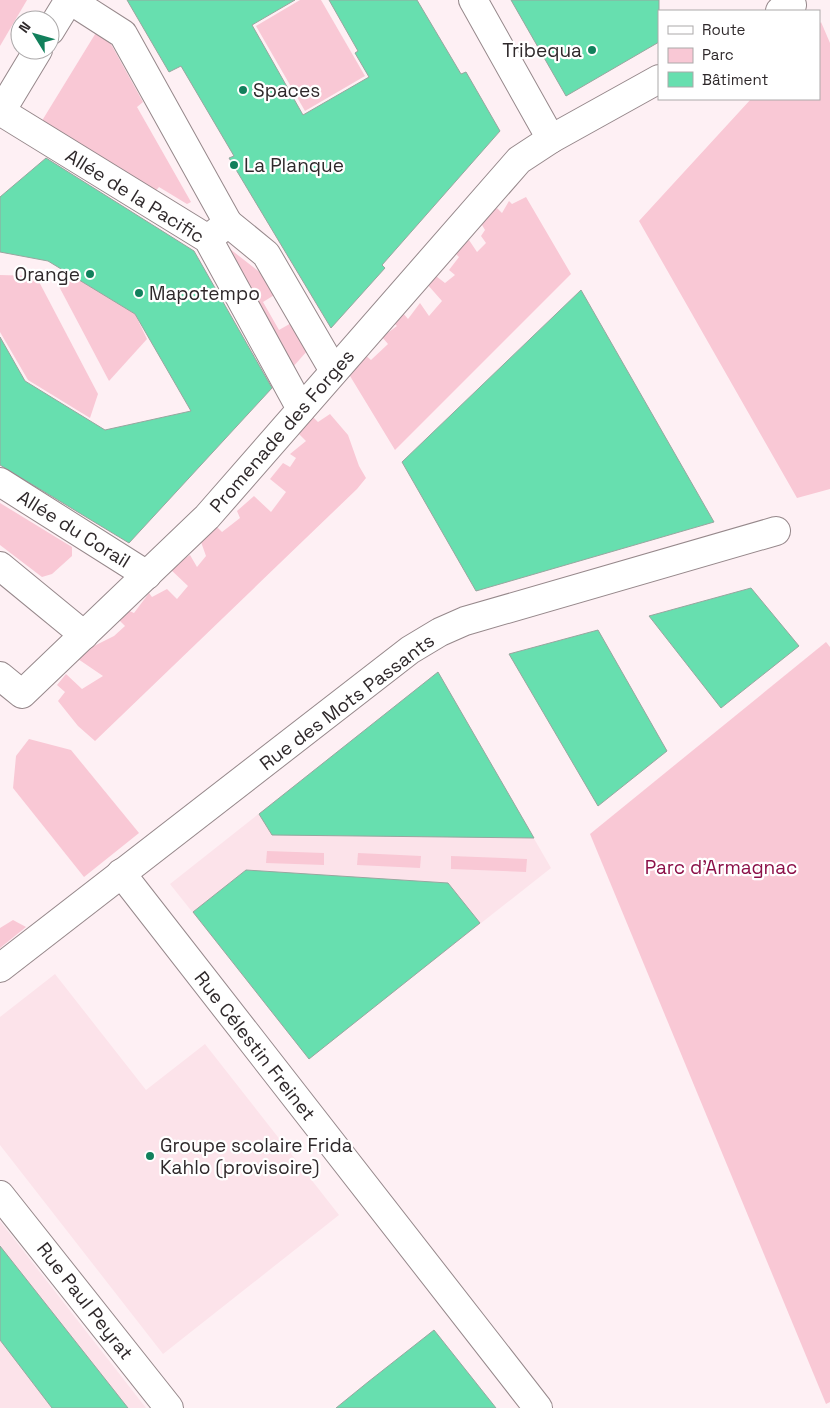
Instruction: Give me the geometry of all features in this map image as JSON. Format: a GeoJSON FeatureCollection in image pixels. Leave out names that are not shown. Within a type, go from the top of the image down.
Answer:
{"type":"FeatureCollection","features":[{"type":"Feature","properties":{"kind":"street"},"geometry":{"type":"LineString","coordinates":[[60,16],[70,0],[123,34],[218,231],[266,254],[334,371]]}},
{"type":"Feature","properties":{"kind":"street"},"geometry":{"type":"LineString","coordinates":[[473,0],[551,139]]}},
{"type":"Feature","properties":{"kind":"street"},"geometry":{"type":"LineString","coordinates":[[0,112],[32,60]]}},
{"type":"Feature","properties":{"kind":"street","name":"Promenade des Forges"},"geometry":{"type":"LineString","coordinates":[[0,676],[22,694],[207,517],[519,160],[551,139],[658,80]]}},
{"type":"Feature","properties":{"kind":"street","name":"Allée de la Pacific"},"geometry":{"type":"LineString","coordinates":[[0,112],[218,231],[301,409]]}},
{"type":"Feature","properties":{"kind":"street","name":"Allée du Corail"},"geometry":{"type":"LineString","coordinates":[[0,482],[147,575]]}},
{"type":"Feature","properties":{"kind":"street","name":"Rue des Mots Passants"},"geometry":{"type":"LineString","coordinates":[[0,968],[410,650],[440,632],[465,621],[776,531]]}},
{"type":"Feature","properties":{"kind":"street"},"geometry":{"type":"LineString","coordinates":[[0,566],[84,635]]}},
{"type":"Feature","properties":{"kind":"street","name":"Rue Célestin Freinet"},"geometry":{"type":"LineString","coordinates":[[121,873],[538,1408]]}},
{"type":"Feature","properties":{"kind":"street","name":"Rue Paul Peyrat"},"geometry":{"type":"LineString","coordinates":[[0,1195],[169,1408]]}},
{"type":"Feature","properties":{"kind":"shaded area"},"geometry":{"type":"Polygon","coordinates":[[[438,672],[551,868],[309,1059],[170,884],[438,672]]]}},
{"type":"Feature","properties":{"kind":"shaded area","name":"Groupe scolaire Frida Kahlo (provisoire)"},"geometry":{"type":"Polygon","coordinates":[[[55,974],[146,1090],[205,1044],[339,1215],[163,1354],[0,1145],[0,1017],[55,974]]]}},
{"type":"Feature","properties":{"kind":"shaded area"},"geometry":{"type":"Polygon","coordinates":[[[0,1221],[146,1408],[0,1408],[0,1221]]]}},
{"type":"Feature","properties":{"kind":"green space"},"geometry":{"type":"Polygon","coordinates":[[[0,0],[27,0],[21,10],[10,10],[10,29],[0,46],[0,0]]]}},
{"type":"Feature","properties":{"kind":"green space"},"geometry":{"type":"Polygon","coordinates":[[[300,0],[321,0],[365,76],[305,111],[256,26],[300,0]]]}},
{"type":"Feature","properties":{"kind":"green space"},"geometry":{"type":"Polygon","coordinates":[[[821,22],[830,43],[830,489],[797,498],[639,221],[750,100],[820,100],[821,22]]]}},
{"type":"Feature","properties":{"kind":"green space"},"geometry":{"type":"Polygon","coordinates":[[[97,31],[106,35],[143,102],[137,107],[191,202],[187,204],[159,187],[154,193],[40,124],[97,31]]]}},
{"type":"Feature","properties":{"kind":"green space"},"geometry":{"type":"Polygon","coordinates":[[[526,197],[571,274],[395,450],[350,376],[364,354],[371,360],[388,344],[382,337],[397,326],[392,321],[403,313],[408,319],[420,303],[429,316],[442,301],[427,284],[432,273],[445,283],[455,275],[449,270],[459,257],[454,252],[469,240],[477,252],[486,243],[481,236],[485,230],[479,220],[497,208],[502,213],[509,201],[512,204],[526,197]]]}},
{"type":"Feature","properties":{"kind":"green space"},"geometry":{"type":"Polygon","coordinates":[[[230,249],[266,277],[276,294],[263,302],[279,330],[293,322],[308,350],[292,368],[226,253],[230,249]]]}},
{"type":"Feature","properties":{"kind":"green space"},"geometry":{"type":"Polygon","coordinates":[[[0,275],[36,276],[98,394],[90,418],[28,380],[0,332],[0,275]]]}},
{"type":"Feature","properties":{"kind":"green space"},"geometry":{"type":"Polygon","coordinates":[[[73,276],[135,314],[147,339],[109,381],[54,277],[73,276]]]}},
{"type":"Feature","properties":{"kind":"green space"},"geometry":{"type":"Polygon","coordinates":[[[330,414],[348,435],[359,466],[366,478],[357,489],[95,741],[78,726],[58,701],[65,692],[57,685],[66,674],[82,689],[103,676],[78,659],[88,640],[94,646],[114,636],[125,626],[117,618],[127,610],[134,613],[149,593],[152,597],[167,589],[177,599],[188,586],[169,568],[190,555],[197,567],[206,556],[201,542],[214,524],[222,532],[240,518],[237,511],[254,496],[271,512],[286,492],[270,479],[283,463],[290,467],[296,458],[290,454],[306,441],[299,434],[312,416],[318,422],[330,414]]]}},
{"type":"Feature","properties":{"kind":"green space"},"geometry":{"type":"Polygon","coordinates":[[[0,503],[72,547],[72,556],[52,574],[42,577],[0,545],[0,503]]]}},
{"type":"Feature","properties":{"kind":"green space","name":"Parc d'Armagnac"},"geometry":{"type":"Polygon","coordinates":[[[826,642],[830,647],[830,1402],[826,1404],[590,834],[826,642]]]}},
{"type":"Feature","properties":{"kind":"green space"},"geometry":{"type":"Polygon","coordinates":[[[29,739],[71,750],[139,833],[84,877],[13,788],[16,756],[29,739]]]}},
{"type":"Feature","properties":{"kind":"green space"},"geometry":{"type":"Polygon","coordinates":[[[267,851],[324,853],[324,865],[266,863],[267,851]]]}},
{"type":"Feature","properties":{"kind":"green space"},"geometry":{"type":"Polygon","coordinates":[[[358,853],[421,856],[420,868],[357,865],[358,853]]]}},
{"type":"Feature","properties":{"kind":"green space"},"geometry":{"type":"Polygon","coordinates":[[[451,856],[527,859],[526,872],[451,869],[451,856]]]}},
{"type":"Feature","properties":{"kind":"green space"},"geometry":{"type":"Polygon","coordinates":[[[13,920],[26,927],[0,948],[0,928],[13,920]]]}},
{"type":"Feature","properties":{"kind":"building"},"geometry":{"type":"Polygon","coordinates":[[[127,0],[295,0],[252,25],[303,115],[369,77],[355,53],[358,51],[329,0],[417,0],[461,74],[466,72],[500,131],[382,265],[385,268],[331,328],[229,158],[234,156],[181,66],[169,72],[127,0]]]}},
{"type":"Feature","properties":{"kind":"building","name":"Tribequa"},"geometry":{"type":"Polygon","coordinates":[[[511,0],[659,0],[658,43],[566,96],[511,0]]]}},
{"type":"Feature","properties":{"kind":"building"},"geometry":{"type":"Polygon","coordinates":[[[46,158],[194,251],[272,388],[129,543],[0,465],[0,337],[25,381],[105,430],[191,411],[135,314],[48,261],[0,252],[0,197],[46,158]]]}},
{"type":"Feature","properties":{"kind":"building"},"geometry":{"type":"Polygon","coordinates":[[[581,290],[714,522],[476,591],[402,462],[581,290]]]}},
{"type":"Feature","properties":{"kind":"building"},"geometry":{"type":"Polygon","coordinates":[[[751,588],[799,646],[721,708],[649,616],[751,588]]]}},
{"type":"Feature","properties":{"kind":"building"},"geometry":{"type":"Polygon","coordinates":[[[598,630],[667,751],[598,806],[509,654],[598,630]]]}},
{"type":"Feature","properties":{"kind":"building"},"geometry":{"type":"Polygon","coordinates":[[[438,672],[534,838],[272,835],[259,814],[438,672]]]}},
{"type":"Feature","properties":{"kind":"building"},"geometry":{"type":"Polygon","coordinates":[[[246,870],[448,883],[480,923],[309,1059],[193,912],[246,870]]]}},
{"type":"Feature","properties":{"kind":"building"},"geometry":{"type":"Polygon","coordinates":[[[0,1246],[128,1408],[52,1408],[0,1340],[0,1246]]]}},
{"type":"Feature","properties":{"kind":"building"},"geometry":{"type":"Polygon","coordinates":[[[434,1330],[496,1408],[336,1408],[368,1382],[434,1330]]]}},
{"type":"Feature","properties":{"kind":"place","name":"Tribequa"},"geometry":{"type":"Point","coordinates":[592,50]}},
{"type":"Feature","properties":{"kind":"place","name":"Spaces"},"geometry":{"type":"Point","coordinates":[243,90]}},
{"type":"Feature","properties":{"kind":"place","name":"La Planque"},"geometry":{"type":"Point","coordinates":[234,165]}},
{"type":"Feature","properties":{"kind":"place","name":"Orange"},"geometry":{"type":"Point","coordinates":[90,274]}},
{"type":"Feature","properties":{"kind":"place","name":"Mapotempo"},"geometry":{"type":"Point","coordinates":[139,293]}},
{"type":"Feature","properties":{"kind":"place","name":"Groupe scolaire Frida Kahlo (provisoire)"},"geometry":{"type":"Point","coordinates":[150,1156]}}]}
